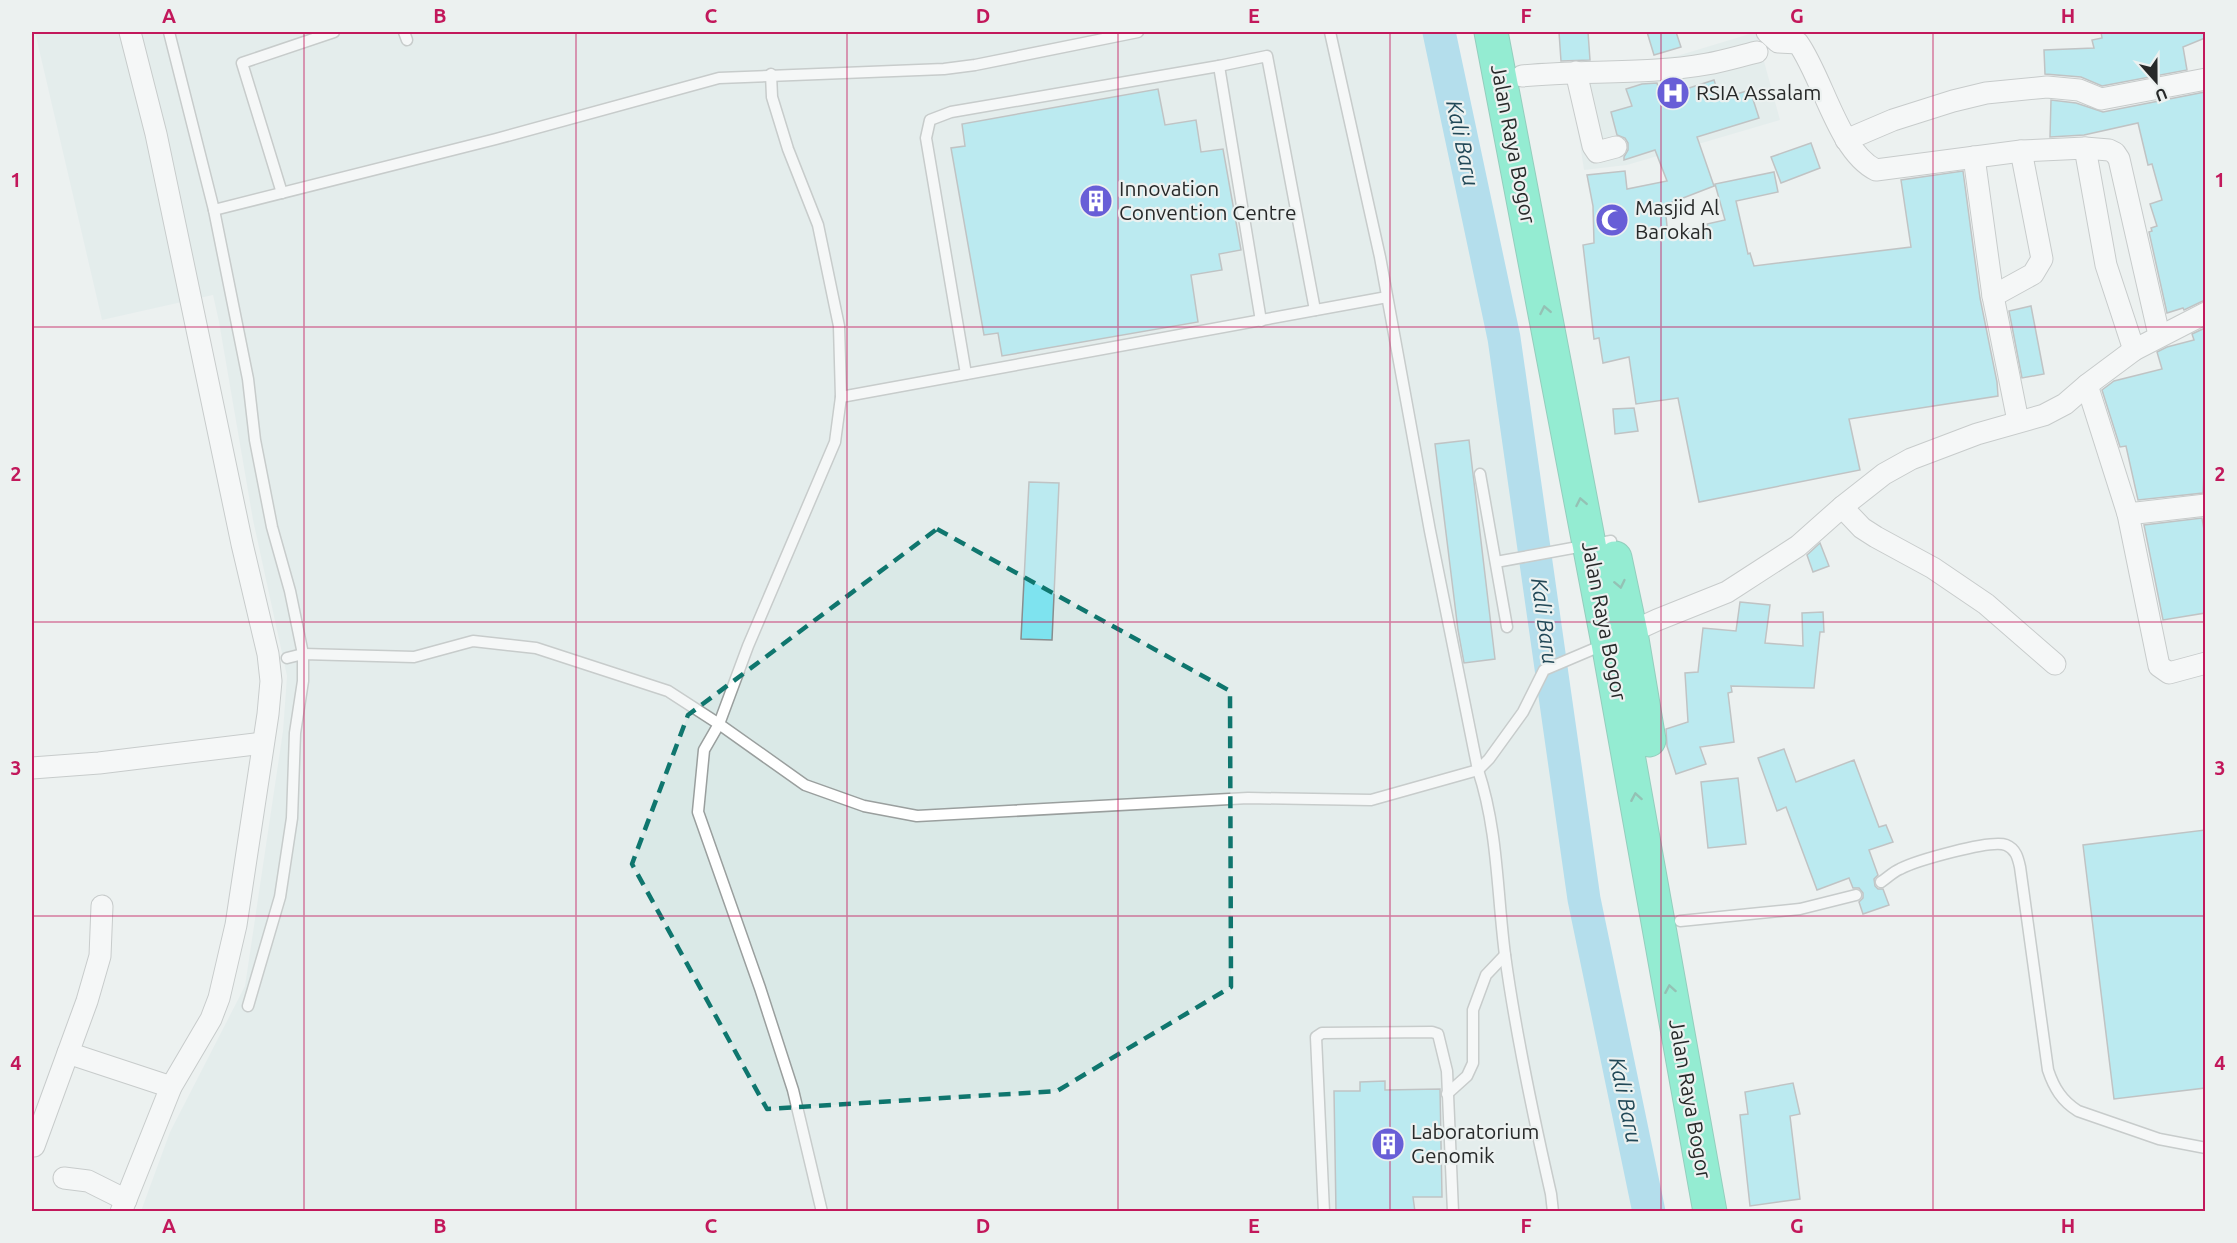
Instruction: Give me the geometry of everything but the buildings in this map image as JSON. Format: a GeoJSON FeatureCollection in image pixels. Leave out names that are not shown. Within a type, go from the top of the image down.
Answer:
{"type":"FeatureCollection","features":[{"type":"Feature","properties":{"kind":"highway","name":"Jalan Raya Bogor"},"geometry":{"type":"LineString","coordinates":[[1491,32],[1680,921],[1732,1212]]}},
{"type":"Feature","properties":{"kind":"highway","name":"Jalan Raya Bogor"},"geometry":{"type":"LineString","coordinates":[[1514,32],[1601,543]]}},
{"type":"Feature","properties":{"kind":"highway","name":"Jalan Raya Bogor"},"geometry":{"type":"LineString","coordinates":[[1620,638],[1710,1212]]}},
{"type":"Feature","properties":{"kind":"street"},"geometry":{"type":"LineString","coordinates":[[64,1178],[88,1181],[124,1206],[171,1087],[211,1019],[226,972],[236,925],[271,681],[268,654],[242,544],[156,134],[130,32]]}},
{"type":"Feature","properties":{"kind":"street"},"geometry":{"type":"LineString","coordinates":[[1767,32],[1778,42],[1798,43],[1809,58],[1846,140],[1866,165],[1876,170],[2021,151],[2085,148],[2109,150],[2115,153],[2119,159],[2160,335]]}},
{"type":"Feature","properties":{"kind":"street"},"geometry":{"type":"LineString","coordinates":[[1522,76],[1631,71],[1706,64],[1756,52]]}},
{"type":"Feature","properties":{"kind":"street"},"geometry":{"type":"LineString","coordinates":[[1576,72],[1593,146],[1597,152],[1616,147]]}},
{"type":"Feature","properties":{"kind":"street"},"geometry":{"type":"LineString","coordinates":[[1846,140],[1893,120],[1986,93],[2047,87],[2079,90],[2102,99],[2205,79]]}},
{"type":"Feature","properties":{"kind":"street"},"geometry":{"type":"LineString","coordinates":[[2085,148],[2106,265],[2134,350]]}},
{"type":"Feature","properties":{"kind":"street"},"geometry":{"type":"LineString","coordinates":[[1993,296],[2033,274],[2042,259],[2021,151]]}},
{"type":"Feature","properties":{"kind":"street"},"geometry":{"type":"LineString","coordinates":[[1974,157],[1993,296],[2018,421]]}},
{"type":"Feature","properties":{"kind":"street"},"geometry":{"type":"LineString","coordinates":[[1620,638],[1657,620],[1727,592],[1798,546],[1884,474],[1911,459],[1977,434],[2044,415],[2065,404],[2134,350],[2205,313]]}},
{"type":"Feature","properties":{"kind":"street"},"geometry":{"type":"LineString","coordinates":[[2087,385],[2128,514],[2159,666],[2165,672],[2172,673],[2205,663]]}},
{"type":"Feature","properties":{"kind":"street"},"geometry":{"type":"LineString","coordinates":[[2128,514],[2205,504]]}},
{"type":"Feature","properties":{"kind":"street"},"geometry":{"type":"LineString","coordinates":[[1842,507],[1862,528],[1933,568],[1986,604],[2055,664]]}},
{"type":"Feature","properties":{"kind":"street"},"geometry":{"type":"LineString","coordinates":[[32,768],[99,763],[263,743]]}},
{"type":"Feature","properties":{"kind":"street"},"geometry":{"type":"LineString","coordinates":[[34,1146],[100,956],[102,906]]}},
{"type":"Feature","properties":{"kind":"street"},"geometry":{"type":"LineString","coordinates":[[68,1053],[171,1087]]}},
{"type":"Feature","properties":{"kind":"lane"},"geometry":{"type":"LineString","coordinates":[[169,32],[214,210],[248,379],[261,472],[303,654],[303,681],[295,733],[292,818],[280,897],[248,1006]]}},
{"type":"Feature","properties":{"kind":"lane"},"geometry":{"type":"LineString","coordinates":[[282,193],[242,63],[334,32]]}},
{"type":"Feature","properties":{"kind":"lane"},"geometry":{"type":"LineString","coordinates":[[214,210],[496,139],[719,78],[771,74],[944,69],[975,65],[1138,32]]}},
{"type":"Feature","properties":{"kind":"lane"},"geometry":{"type":"LineString","coordinates":[[1330,32],[1387,297],[1430,531],[1478,770],[1485,791],[1495,845],[1505,955],[1527,1084],[1553,1212]]}},
{"type":"Feature","properties":{"kind":"lane"},"geometry":{"type":"LineString","coordinates":[[966,374],[926,138],[930,120],[951,112],[1267,56],[1315,310]]}},
{"type":"Feature","properties":{"kind":"lane"},"geometry":{"type":"LineString","coordinates":[[1220,66],[1261,321]]}},
{"type":"Feature","properties":{"kind":"lane"},"geometry":{"type":"LineString","coordinates":[[771,74],[772,97],[788,148],[818,225],[839,326],[841,397],[835,442],[747,646],[719,724],[704,750],[698,812],[789,1078],[822,1212]]}},
{"type":"Feature","properties":{"kind":"lane"},"geometry":{"type":"LineString","coordinates":[[841,397],[1387,297]]}},
{"type":"Feature","properties":{"kind":"lane"},"geometry":{"type":"LineString","coordinates":[[1480,474],[1508,627]]}},
{"type":"Feature","properties":{"kind":"lane"},"geometry":{"type":"LineString","coordinates":[[1496,562],[1601,543]]}},
{"type":"Feature","properties":{"kind":"lane"},"geometry":{"type":"LineString","coordinates":[[286,658],[303,654],[414,657],[473,641],[536,648],[668,691],[805,785],[864,806],[917,816],[1248,798],[1371,800],[1478,770],[1489,759],[1522,712],[1544,670],[1620,638]]}},
{"type":"Feature","properties":{"kind":"lane"},"geometry":{"type":"LineString","coordinates":[[1881,882],[1901,868],[1974,847],[1999,844],[2013,849],[2018,855],[2048,1070],[2054,1086],[2069,1106],[2078,1111],[2159,1139],[2205,1148]]}},
{"type":"Feature","properties":{"kind":"lane"},"geometry":{"type":"LineString","coordinates":[[1680,921],[1800,909],[1856,895]]}},
{"type":"Feature","properties":{"kind":"lane"},"geometry":{"type":"LineString","coordinates":[[1447,1094],[1467,1076],[1473,1063],[1473,1010],[1486,975],[1505,955]]}},
{"type":"Feature","properties":{"kind":"lane"},"geometry":{"type":"LineString","coordinates":[[1323,1212],[1316,1037],[1322,1032],[1432,1032],[1438,1034],[1446,1071],[1453,1212]]}},
{"type":"Feature","properties":{"kind":"highlighted area"},"geometry":{"type":"Polygon","coordinates":[[[937,529],[1230,691],[1231,987],[1057,1091],[767,1109],[632,864],[688,715],[937,529]]]}},
{"type":"Feature","properties":{"kind":"shaded area"},"geometry":{"type":"Polygon","coordinates":[[[35,32],[1433,32],[1656,1211],[141,1211],[170,1132],[245,986],[283,731],[287,676],[253,520],[213,295],[102,320],[35,32]]]}},
{"type":"Feature","properties":{"kind":"shaded area","name":"RSIA Assalam"},"geometry":{"type":"Polygon","coordinates":[[[1756,32],[1780,120],[1627,165],[1584,170],[1568,67],[1677,56],[1756,32]]]}},
{"type":"Feature","properties":{"kind":"waterway","name":"Kali Baru"},"geometry":{"type":"LineString","coordinates":[[1439,32],[1504,338],[1584,899],[1649,1212]]}},
{"type":"Feature","properties":{"kind":"place","name":"RSIA Assalam"},"geometry":{"type":"Point","coordinates":[1673,93]}},
{"type":"Feature","properties":{"kind":"place","name":"Innovation Convention Centre"},"geometry":{"type":"Point","coordinates":[1096,201]}},
{"type":"Feature","properties":{"kind":"place","name":"Masjid Al Barokah"},"geometry":{"type":"Point","coordinates":[1612,220]}},
{"type":"Feature","properties":{"kind":"place","name":"Laboratorium Genomik"},"geometry":{"type":"Point","coordinates":[1388,1144]}}]}
